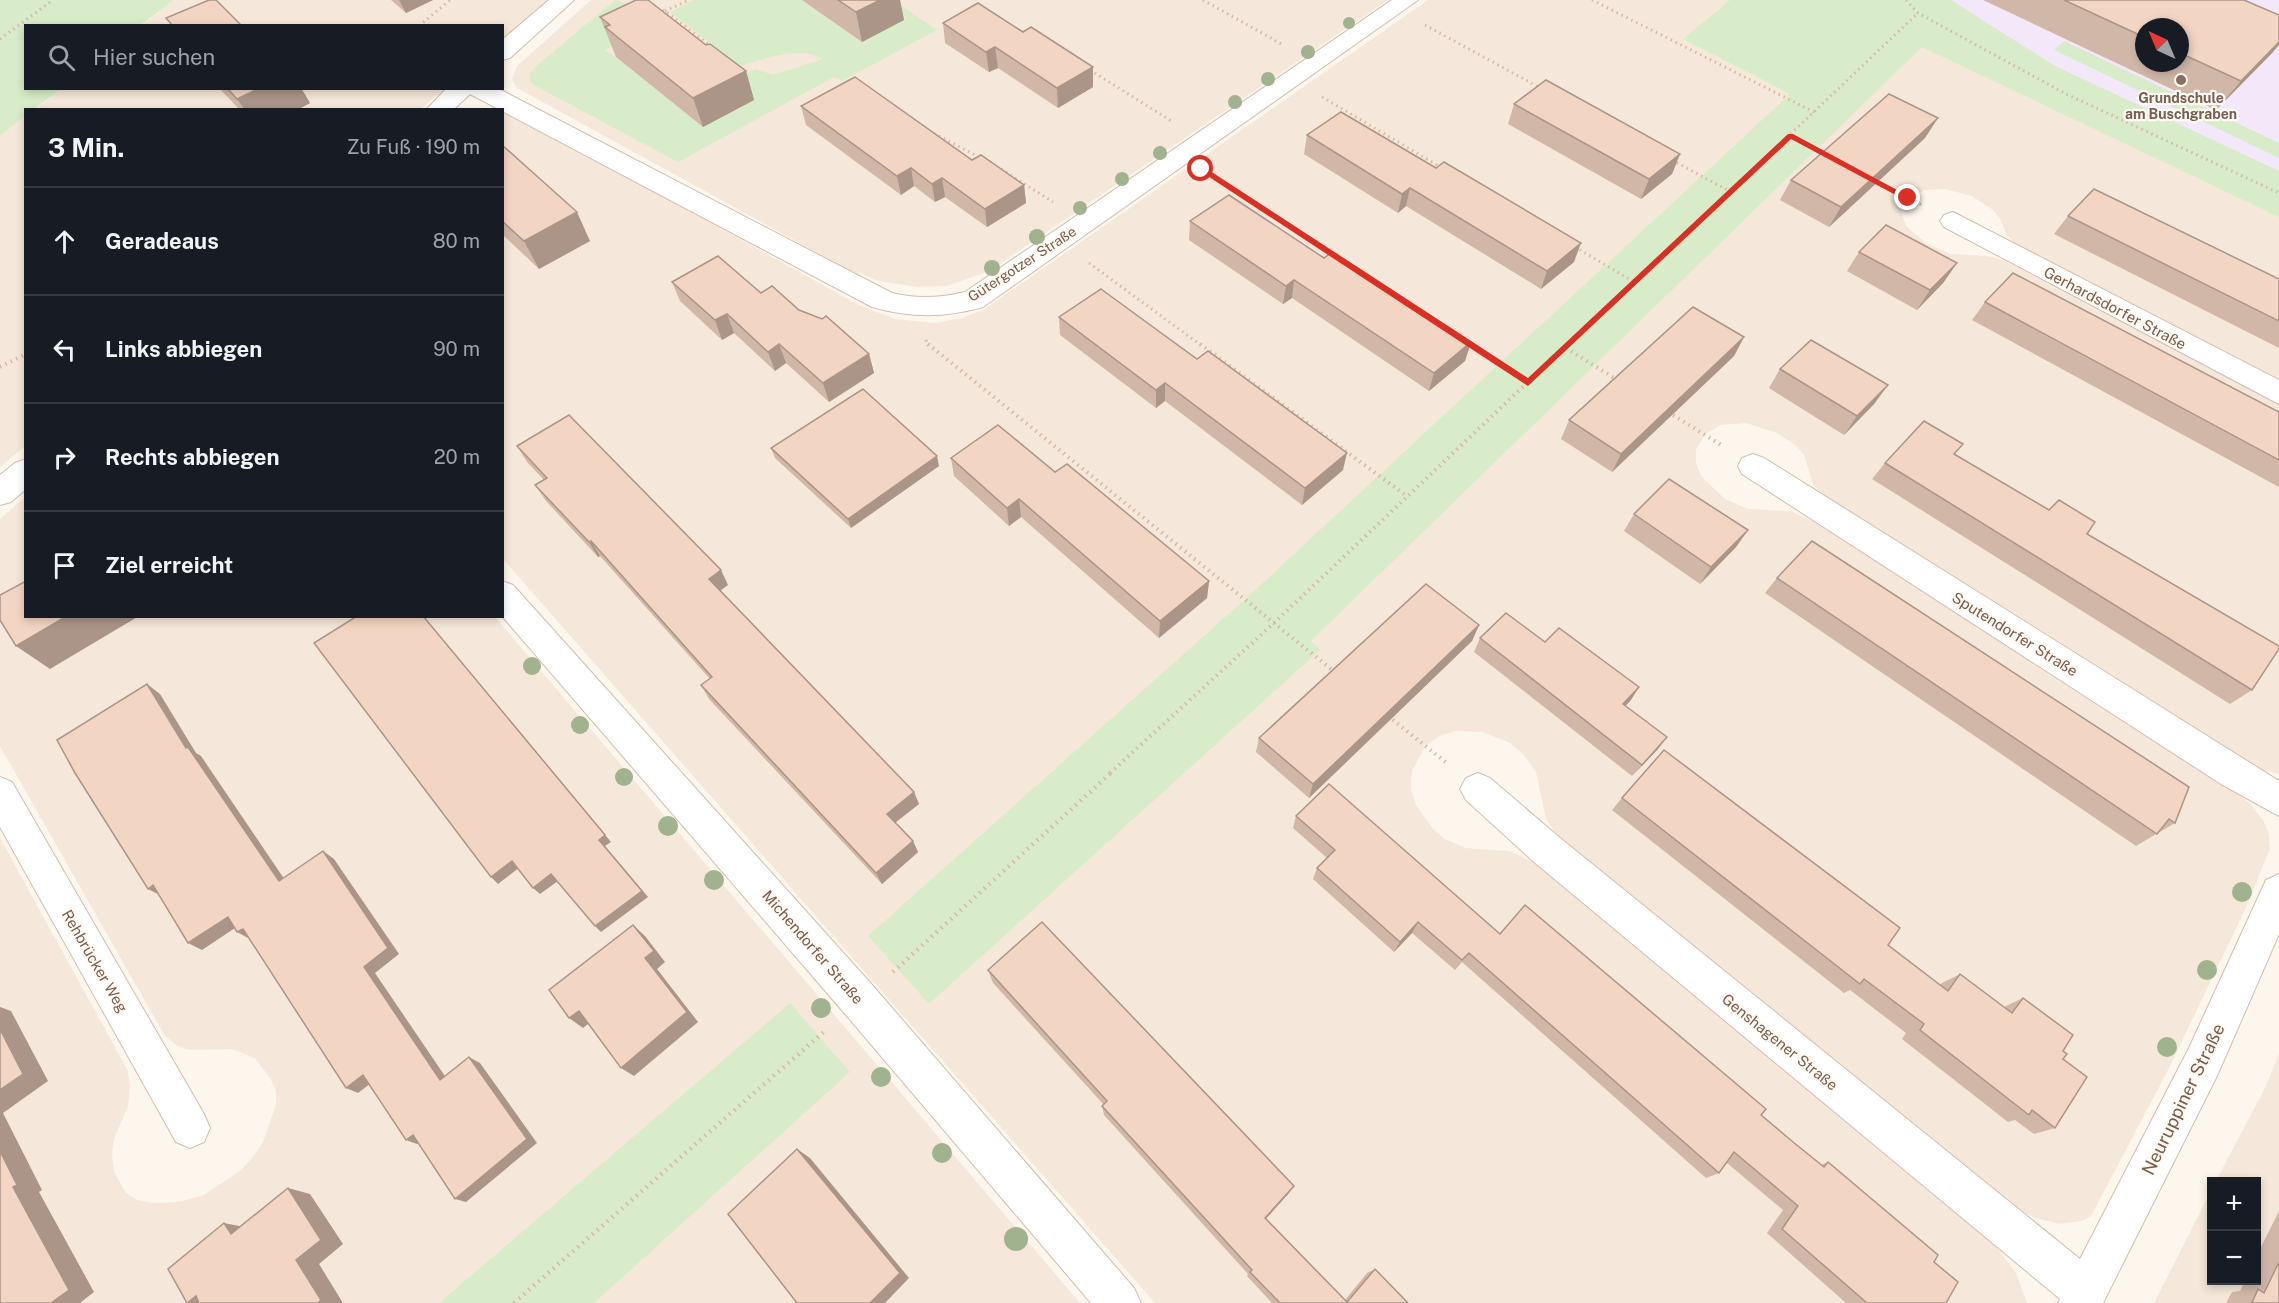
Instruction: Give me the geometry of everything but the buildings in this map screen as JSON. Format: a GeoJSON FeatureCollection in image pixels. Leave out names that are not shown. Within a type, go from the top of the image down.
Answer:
{"type":"FeatureCollection","features":[{"type":"Feature","properties":{"kind":"street"},"geometry":{"type":"LineString","coordinates":[[504,51],[563,0]]}},
{"type":"Feature","properties":{"kind":"street","name":"Gütergotzer Straße"},"geometry":{"type":"LineString","coordinates":[[481,90],[882,300],[904,308],[940,308],[973,300],[1407,0]]}},
{"type":"Feature","properties":{"kind":"street"},"geometry":{"type":"LineString","coordinates":[[440,108],[460,90]]}},
{"type":"Feature","properties":{"kind":"street","name":"Gerhardsdorfer Straße"},"geometry":{"type":"LineString","coordinates":[[1953,221],[2279,393]]}},
{"type":"Feature","properties":{"kind":"street","name":"Sputendorfer Straße"},"geometry":{"type":"LineString","coordinates":[[1753,466],[2223,767],[2279,800]]}},
{"type":"Feature","properties":{"kind":"street"},"geometry":{"type":"LineString","coordinates":[[0,493],[24,473]]}},
{"type":"Feature","properties":{"kind":"street","name":"Michendorfer Straße"},"geometry":{"type":"LineString","coordinates":[[504,596],[860,1001],[1119,1303]]}},
{"type":"Feature","properties":{"kind":"street","name":"Genshagener Straße"},"geometry":{"type":"LineString","coordinates":[[1478,789],[1547,850],[2083,1298]]}},
{"type":"Feature","properties":{"kind":"street","name":"Rehbrücker Weg"},"geometry":{"type":"LineString","coordinates":[[0,793],[190,1128]]}},
{"type":"Feature","properties":{"kind":"street","name":"Neuruppiner Straße"},"geometry":{"type":"LineString","coordinates":[[2083,1298],[2203,1062],[2279,892]]}},
{"type":"Feature","properties":{"kind":"path"},"geometry":{"type":"LineString","coordinates":[[0,39],[53,0]]}},
{"type":"Feature","properties":{"kind":"path"},"geometry":{"type":"LineString","coordinates":[[421,24],[450,0]]}},
{"type":"Feature","properties":{"kind":"path"},"geometry":{"type":"LineString","coordinates":[[665,11],[688,0]]}},
{"type":"Feature","properties":{"kind":"path"},"geometry":{"type":"LineString","coordinates":[[1203,0],[1289,48]]}},
{"type":"Feature","properties":{"kind":"path"},"geometry":{"type":"LineString","coordinates":[[1592,0],[1816,113]]}},
{"type":"Feature","properties":{"kind":"path"},"geometry":{"type":"LineString","coordinates":[[1906,0],[1918,13],[2066,94],[2279,193]]}},
{"type":"Feature","properties":{"kind":"path"},"geometry":{"type":"LineString","coordinates":[[656,9],[665,11],[715,50]]}},
{"type":"Feature","properties":{"kind":"path"},"geometry":{"type":"LineString","coordinates":[[888,976],[1274,623],[1816,113],[1918,13]]}},
{"type":"Feature","properties":{"kind":"path"},"geometry":{"type":"LineString","coordinates":[[1424,24],[1547,91]]}},
{"type":"Feature","properties":{"kind":"path"},"geometry":{"type":"LineString","coordinates":[[688,41],[697,36]]}},
{"type":"Feature","properties":{"kind":"path"},"geometry":{"type":"LineString","coordinates":[[1081,64],[1177,125]]}},
{"type":"Feature","properties":{"kind":"path"},"geometry":{"type":"LineString","coordinates":[[1321,97],[1443,169]]}},
{"type":"Feature","properties":{"kind":"path"},"geometry":{"type":"LineString","coordinates":[[923,128],[989,162]]}},
{"type":"Feature","properties":{"kind":"path"},"geometry":{"type":"LineString","coordinates":[[1790,136],[1829,157]]}},
{"type":"Feature","properties":{"kind":"path"},"geometry":{"type":"LineString","coordinates":[[1670,158],[1731,192]]}},
{"type":"Feature","properties":{"kind":"path"},"geometry":{"type":"LineString","coordinates":[[999,167],[1058,206]]}},
{"type":"Feature","properties":{"kind":"path"},"geometry":{"type":"LineString","coordinates":[[1201,169],[1340,260]]}},
{"type":"Feature","properties":{"kind":"path"},"geometry":{"type":"LineString","coordinates":[[1869,177],[1908,198]]}},
{"type":"Feature","properties":{"kind":"path"},"geometry":{"type":"LineString","coordinates":[[1575,247],[1636,283]]}},
{"type":"Feature","properties":{"kind":"path"},"geometry":{"type":"LineString","coordinates":[[1088,262],[1408,497]]}},
{"type":"Feature","properties":{"kind":"path"},"geometry":{"type":"LineString","coordinates":[[923,334],[929,347],[1337,674]]}},
{"type":"Feature","properties":{"kind":"path"},"geometry":{"type":"LineString","coordinates":[[1459,338],[1528,383]]}},
{"type":"Feature","properties":{"kind":"path"},"geometry":{"type":"LineString","coordinates":[[1566,348],[1625,385]]}},
{"type":"Feature","properties":{"kind":"path"},"geometry":{"type":"LineString","coordinates":[[0,367],[24,355]]}},
{"type":"Feature","properties":{"kind":"path"},"geometry":{"type":"LineString","coordinates":[[1665,410],[1705,434]]}},
{"type":"Feature","properties":{"kind":"path"},"geometry":{"type":"LineString","coordinates":[[1381,710],[1425,746]]}},
{"type":"Feature","properties":{"kind":"path"},"geometry":{"type":"LineString","coordinates":[[514,1303],[826,1030]]}},
{"type":"Feature","properties":{"kind":"shaded area"},"geometry":{"type":"Polygon","coordinates":[[[174,0],[548,0],[504,38],[504,24],[144,24],[174,0]]]}},
{"type":"Feature","properties":{"kind":"shaded area"},"geometry":{"type":"Polygon","coordinates":[[[591,0],[1388,0],[989,271],[947,286],[917,287],[879,281],[847,269],[517,88],[512,80],[517,66],[591,0]]]}},
{"type":"Feature","properties":{"kind":"shaded area"},"geometry":{"type":"Polygon","coordinates":[[[1428,0],[2279,0],[2279,382],[2017,246],[2006,234],[2001,220],[1993,210],[1972,196],[1945,189],[1925,190],[1908,198],[1901,211],[1906,226],[1926,243],[1951,254],[1987,256],[2003,260],[2279,404],[2279,774],[2254,768],[1824,499],[1813,484],[1804,455],[1795,445],[1777,433],[1746,423],[1721,425],[1705,434],[1696,450],[1696,464],[1702,477],[1725,499],[1748,509],[1791,511],[1814,522],[2230,788],[2250,804],[2263,820],[2268,831],[2270,849],[2244,912],[2168,1070],[2091,1216],[2082,1221],[2059,1224],[2035,1218],[2015,1209],[1560,840],[1546,819],[1536,772],[1523,754],[1510,743],[1483,732],[1456,731],[1439,736],[1425,746],[1412,771],[1411,789],[1416,805],[1433,829],[1445,839],[1466,848],[1509,851],[1536,863],[1994,1244],[2016,1273],[2027,1303],[1155,1303],[504,560],[504,112],[513,114],[859,305],[895,319],[935,323],[962,318],[985,309],[1428,0]]]}},
{"type":"Feature","properties":{"kind":"shaded area","name":"Grundschule am Buschgraben"},"geometry":{"type":"Polygon","coordinates":[[[1951,0],[2279,0],[2279,171],[2055,66],[1951,0]]]}},
{"type":"Feature","properties":{"kind":"shaded area"},"geometry":{"type":"Polygon","coordinates":[[[60,90],[444,90],[421,108],[37,108],[60,90]]]}},
{"type":"Feature","properties":{"kind":"shaded area"},"geometry":{"type":"Polygon","coordinates":[[[24,117],[24,447],[0,467],[0,136],[24,117]]]}},
{"type":"Feature","properties":{"kind":"shaded area"},"geometry":{"type":"Polygon","coordinates":[[[24,498],[24,618],[496,618],[1080,1303],[0,1303],[0,838],[128,1071],[130,1087],[128,1106],[114,1139],[112,1155],[114,1172],[126,1193],[137,1200],[154,1203],[178,1202],[204,1195],[240,1171],[263,1142],[276,1105],[276,1091],[270,1078],[255,1058],[232,1049],[191,1050],[179,1047],[165,1036],[0,746],[0,519],[24,498]]]}},
{"type":"Feature","properties":{"kind":"shaded area"},"geometry":{"type":"Polygon","coordinates":[[[2279,1054],[2279,1303],[2154,1303],[2207,1199],[2207,1285],[2261,1285],[2261,1177],[2218,1177],[2266,1086],[2279,1054]]]}},
{"type":"Feature","properties":{"kind":"green space"},"geometry":{"type":"Polygon","coordinates":[[[0,0],[174,0],[142,24],[24,24],[24,90],[60,90],[35,108],[24,108],[24,117],[0,136],[0,0]]]}},
{"type":"Feature","properties":{"kind":"green space"},"geometry":{"type":"Polygon","coordinates":[[[615,0],[650,10],[665,21],[605,50],[703,127],[729,81],[756,69],[773,75],[823,59],[803,53],[792,53],[740,66],[670,12],[695,0],[802,0],[862,42],[907,18],[880,0],[893,0],[937,30],[842,81],[834,77],[678,162],[532,84],[530,79],[535,67],[615,0]]]}},
{"type":"Feature","properties":{"kind":"green space"},"geometry":{"type":"Polygon","coordinates":[[[1730,0],[1951,0],[2055,66],[2279,171],[2279,217],[1922,47],[1311,641],[1320,650],[929,1004],[868,936],[1252,593],[1790,94],[1683,39],[1730,0]]]}},
{"type":"Feature","properties":{"kind":"green space"},"geometry":{"type":"Polygon","coordinates":[[[2064,41],[2279,143],[2279,158],[2054,50],[2064,41]]]}},
{"type":"Feature","properties":{"kind":"green space"},"geometry":{"type":"Polygon","coordinates":[[[790,1003],[850,1072],[594,1303],[439,1303],[790,1003]]]}},
{"type":"Feature","properties":{"kind":"place","name":"Grundschule am Buschgraben"},"geometry":{"type":"Point","coordinates":[2181,80]}},
{"type":"Feature","properties":{"kind":"route"},"geometry":{"type":"LineString","coordinates":[[1201,169],[1528,383],[1790,136],[1908,198]]}}]}
